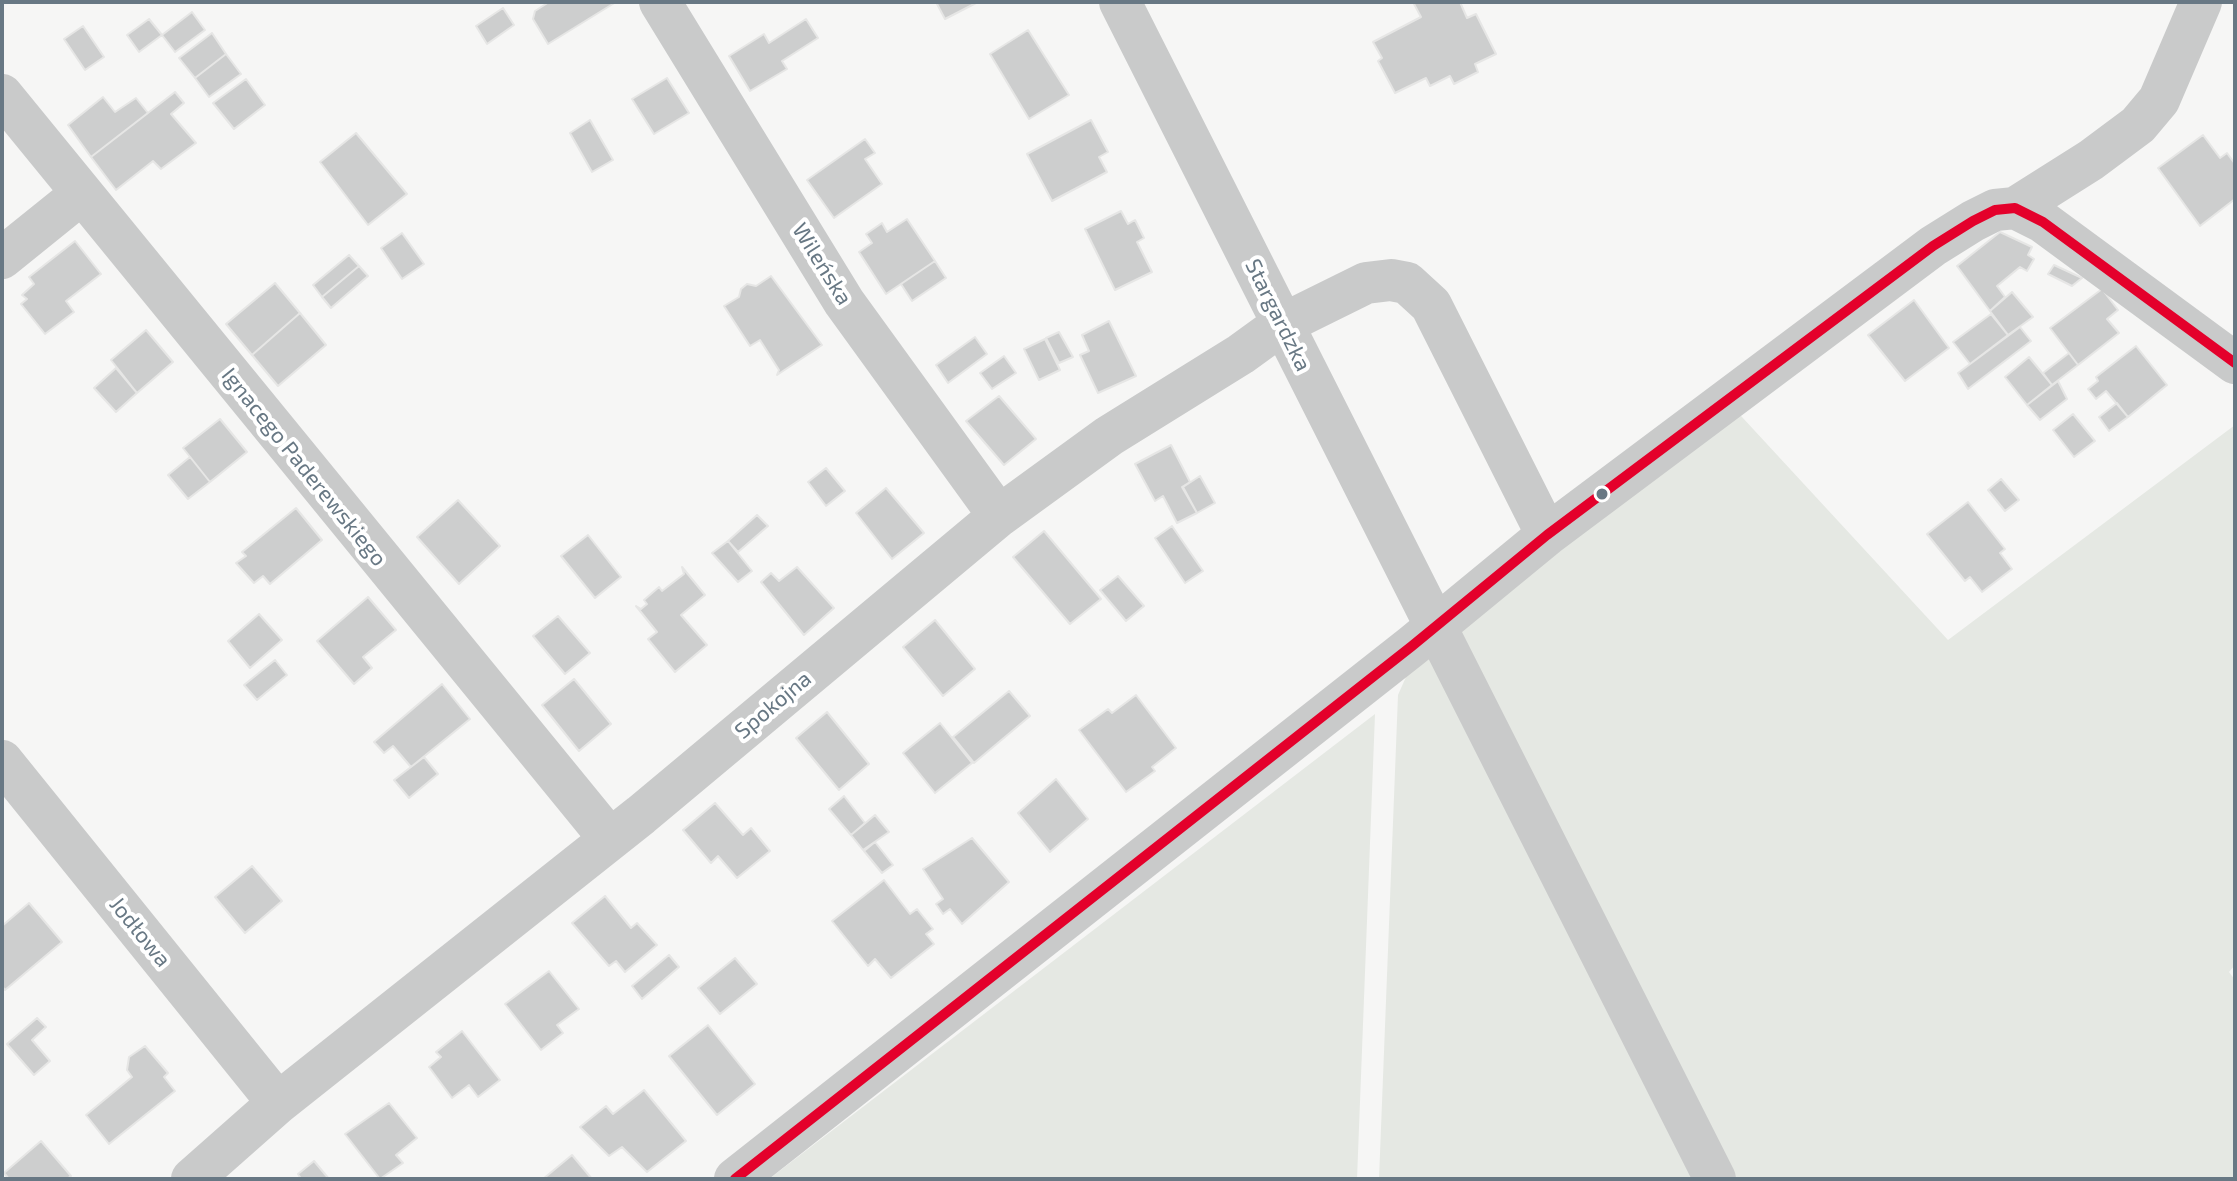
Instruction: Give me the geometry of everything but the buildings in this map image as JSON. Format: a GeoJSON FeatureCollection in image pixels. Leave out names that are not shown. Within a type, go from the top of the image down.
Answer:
{"type":"FeatureCollection","features":[{"type":"Feature","properties":{"kind":"street","name":"Wileńska"},"geometry":{"type":"LineString","coordinates":[[660,2],[844,302],[999,516]]}},
{"type":"Feature","properties":{"kind":"street","name":"Stargardzka"},"geometry":{"type":"LineString","coordinates":[[1120,2],[1715,1179]]}},
{"type":"Feature","properties":{"kind":"street"},"geometry":{"type":"LineString","coordinates":[[735,1179],[1435,628],[1547,535],[1933,246],[1995,210],[2015,208],[2091,160],[2138,125],[2159,100],[2201,2]]}},
{"type":"Feature","properties":{"kind":"street","name":"Ignacego Paderewskiego"},"geometry":{"type":"LineString","coordinates":[[2,95],[80,195],[609,838]]}},
{"type":"Feature","properties":{"kind":"street"},"geometry":{"type":"LineString","coordinates":[[2,258],[80,195]]}},
{"type":"Feature","properties":{"kind":"street"},"geometry":{"type":"LineString","coordinates":[[2015,208],[2071,239],[2235,363]]}},
{"type":"Feature","properties":{"kind":"street","name":"Spokojna"},"geometry":{"type":"LineString","coordinates":[[192,1179],[278,1103],[641,815],[999,516],[1109,436],[1241,354],[1281,325],[1366,283],[1391,280],[1407,283],[1431,305],[1547,535]]}},
{"type":"Feature","properties":{"kind":"street","name":"Jodłowa"},"geometry":{"type":"LineString","coordinates":[[2,761],[278,1103]]}},
{"type":"Feature","properties":{"kind":"shaded area"},"geometry":{"type":"Polygon","coordinates":[[[1730,404],[1948,640],[2235,425],[2235,965],[2229,972],[2235,980],[2235,1179],[1379,1179],[1398,695],[1413,661],[1730,404]]]}},
{"type":"Feature","properties":{"kind":"shaded area"},"geometry":{"type":"Polygon","coordinates":[[[1375,714],[1357,1179],[769,1179],[1375,714]]]}},
{"type":"Feature","properties":{"kind":"transit line"},"geometry":{"type":"LineString","coordinates":[[735,1179],[1412,646],[1547,535],[1933,246],[1973,221],[1995,210],[2015,208],[2043,222],[2235,363]]}}]}
